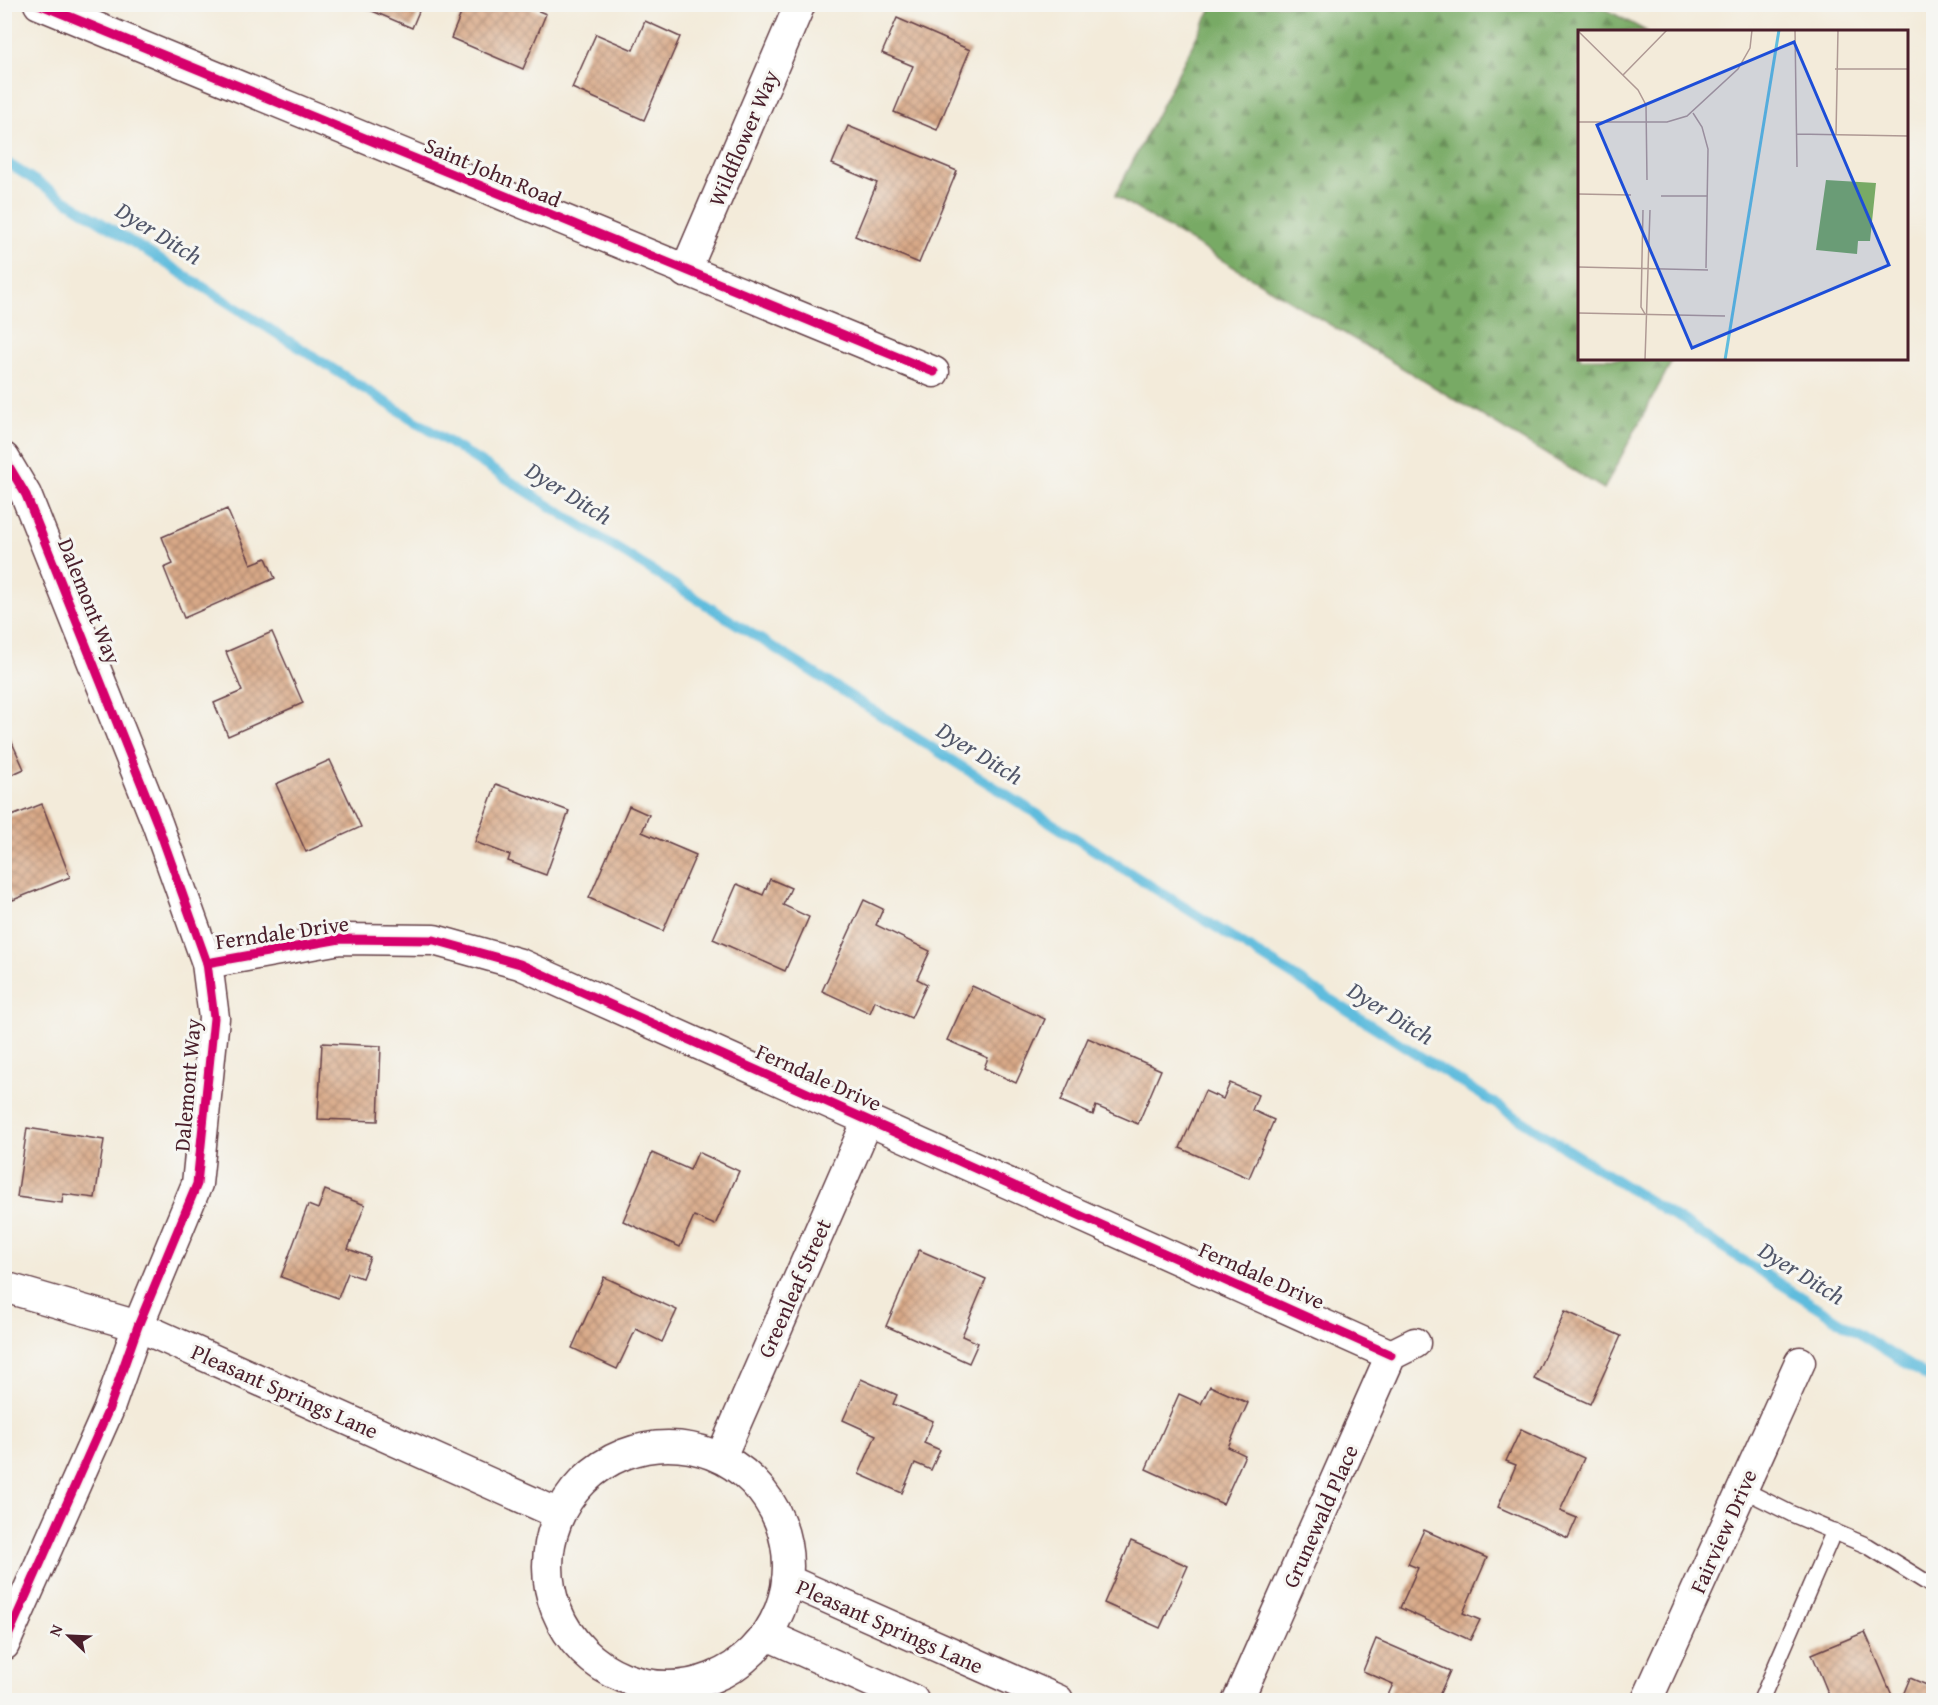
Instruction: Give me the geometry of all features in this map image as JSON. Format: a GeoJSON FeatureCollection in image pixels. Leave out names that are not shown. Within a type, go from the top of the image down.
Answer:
{"type":"FeatureCollection","features":[{"type":"Feature","properties":{"kind":"street","name":"Saint John Road"},"geometry":{"type":"LineString","coordinates":[[39,4],[685,272],[934,372]]}},
{"type":"Feature","properties":{"kind":"street","name":"Wildflower Way"},"geometry":{"type":"LineString","coordinates":[[685,272],[800,4]]}},
{"type":"Feature","properties":{"kind":"street","name":"Dalemont Way"},"geometry":{"type":"LineString","coordinates":[[4,458],[26,495],[157,823],[207,963],[214,1018],[197,1184],[138,1326],[108,1411],[4,1645]]}},
{"type":"Feature","properties":{"kind":"street","name":"Ferndale Drive"},"geometry":{"type":"LineString","coordinates":[[207,963],[340,939],[434,940],[520,964],[868,1120],[1403,1349]]}},
{"type":"Feature","properties":{"kind":"street","name":"Greenleaf Street"},"geometry":{"type":"LineString","coordinates":[[721,1457],[868,1120]]}},
{"type":"Feature","properties":{"kind":"street","name":"Pleasant Springs Lane"},"geometry":{"type":"LineString","coordinates":[[4,1287],[138,1326],[559,1514]]}},
{"type":"Feature","properties":{"kind":"street","name":"Grunewald Place"},"geometry":{"type":"LineString","coordinates":[[1238,1701],[1403,1349]]}},
{"type":"Feature","properties":{"kind":"street","name":"Fairview Drive"},"geometry":{"type":"LineString","coordinates":[[1647,1701],[1800,1362]]}},
{"type":"Feature","properties":{"kind":"street","name":"Pleasant Springs Lane"},"geometry":{"type":"LineString","coordinates":[[685,1446],[721,1457],[751,1478],[773,1508],[786,1543],[787,1580],[780,1609],[766,1635],[738,1664],[702,1682],[617,1689],[564,1628],[549,1591],[548,1551],[559,1514],[580,1482],[611,1459],[646,1447],[685,1446]]}},
{"type":"Feature","properties":{"kind":"street","name":"Pleasant Springs Lane"},"geometry":{"type":"LineString","coordinates":[[787,1580],[1058,1701]]}},
{"type":"Feature","properties":{"kind":"street"},"geometry":{"type":"LineString","coordinates":[[766,1635],[913,1701]]}},
{"type":"Feature","properties":{"kind":"lane"},"geometry":{"type":"LineString","coordinates":[[1742,1489],[1792,1514],[1868,1545],[1934,1587]]}},
{"type":"Feature","properties":{"kind":"lane"},"geometry":{"type":"LineString","coordinates":[[1761,1701],[1834,1531]]}},
{"type":"Feature","properties":{"kind":"green space"},"geometry":{"type":"Polygon","coordinates":[[[1213,5],[1598,5],[1644,30],[1578,30],[1578,360],[1672,360],[1604,489],[1115,196],[1213,5]]]}},
{"type":"Feature","properties":{"kind":"building"},"geometry":{"type":"Polygon","coordinates":[[[356,4],[422,4],[412,28],[356,4]]]}},
{"type":"Feature","properties":{"kind":"building"},"geometry":{"type":"Polygon","coordinates":[[[465,4],[530,4],[529,7],[546,14],[523,69],[451,38],[465,4]]]}},
{"type":"Feature","properties":{"kind":"building"},"geometry":{"type":"Polygon","coordinates":[[[897,18],[970,50],[937,130],[894,112],[913,66],[882,53],[897,18]]]}},
{"type":"Feature","properties":{"kind":"building"},"geometry":{"type":"Polygon","coordinates":[[[645,21],[680,37],[644,120],[572,88],[596,34],[633,50],[645,21]]]}},
{"type":"Feature","properties":{"kind":"building"},"geometry":{"type":"Polygon","coordinates":[[[848,126],[957,171],[919,263],[855,236],[877,183],[832,164],[848,126]]]}},
{"type":"Feature","properties":{"kind":"building"},"geometry":{"type":"Polygon","coordinates":[[[227,509],[251,564],[266,558],[275,578],[184,618],[164,568],[173,564],[162,537],[227,509]]]}},
{"type":"Feature","properties":{"kind":"building"},"geometry":{"type":"Polygon","coordinates":[[[272,632],[303,703],[228,736],[214,703],[242,691],[226,652],[272,632]]]}},
{"type":"Feature","properties":{"kind":"building"},"geometry":{"type":"Polygon","coordinates":[[[4,725],[24,769],[4,778],[4,725]]]}},
{"type":"Feature","properties":{"kind":"building"},"geometry":{"type":"Polygon","coordinates":[[[330,760],[361,827],[306,852],[276,784],[330,760]]]}},
{"type":"Feature","properties":{"kind":"building"},"geometry":{"type":"Polygon","coordinates":[[[496,784],[569,811],[546,875],[508,861],[510,855],[475,842],[496,784]]]}},
{"type":"Feature","properties":{"kind":"building"},"geometry":{"type":"Polygon","coordinates":[[[42,804],[70,877],[13,900],[4,879],[4,819],[42,804]]]}},
{"type":"Feature","properties":{"kind":"building"},"geometry":{"type":"Polygon","coordinates":[[[629,806],[649,815],[642,832],[696,855],[663,931],[589,898],[629,806]]]}},
{"type":"Feature","properties":{"kind":"building"},"geometry":{"type":"Polygon","coordinates":[[[770,879],[791,888],[783,905],[809,917],[785,971],[713,939],[737,884],[763,895],[770,879]]]}},
{"type":"Feature","properties":{"kind":"building"},"geometry":{"type":"Polygon","coordinates":[[[864,900],[883,909],[876,925],[930,951],[917,979],[927,984],[911,1018],[875,1001],[870,1013],[822,991],[864,900]]]}},
{"type":"Feature","properties":{"kind":"building"},"geometry":{"type":"Polygon","coordinates":[[[972,986],[1045,1019],[1016,1083],[984,1068],[988,1058],[947,1040],[972,986]]]}},
{"type":"Feature","properties":{"kind":"building"},"geometry":{"type":"Polygon","coordinates":[[[1088,1038],[1161,1070],[1138,1124],[1096,1106],[1093,1115],[1061,1101],[1088,1038]]]}},
{"type":"Feature","properties":{"kind":"building"},"geometry":{"type":"Polygon","coordinates":[[[322,1043],[381,1046],[378,1121],[318,1119],[322,1043]]]}},
{"type":"Feature","properties":{"kind":"building"},"geometry":{"type":"Polygon","coordinates":[[[1230,1083],[1258,1095],[1252,1110],[1274,1120],[1249,1178],[1180,1148],[1205,1091],[1223,1099],[1230,1083]]]}},
{"type":"Feature","properties":{"kind":"building"},"geometry":{"type":"Polygon","coordinates":[[[27,1128],[104,1140],[95,1198],[63,1194],[62,1203],[17,1197],[27,1128]]]}},
{"type":"Feature","properties":{"kind":"building"},"geometry":{"type":"Polygon","coordinates":[[[698,1152],[739,1171],[715,1225],[694,1216],[680,1247],[623,1221],[652,1153],[690,1170],[698,1152]]]}},
{"type":"Feature","properties":{"kind":"building"},"geometry":{"type":"Polygon","coordinates":[[[325,1190],[365,1205],[348,1249],[370,1257],[362,1278],[348,1273],[338,1298],[281,1277],[308,1205],[318,1209],[325,1190]]]}},
{"type":"Feature","properties":{"kind":"building"},"geometry":{"type":"Polygon","coordinates":[[[919,1250],[986,1279],[962,1336],[978,1343],[969,1363],[886,1326],[919,1250]]]}},
{"type":"Feature","properties":{"kind":"building"},"geometry":{"type":"Polygon","coordinates":[[[604,1277],[677,1310],[662,1342],[636,1329],[617,1369],[572,1348],[604,1277]]]}},
{"type":"Feature","properties":{"kind":"building"},"geometry":{"type":"Polygon","coordinates":[[[1565,1311],[1621,1336],[1590,1404],[1534,1379],[1565,1311]]]}},
{"type":"Feature","properties":{"kind":"building"},"geometry":{"type":"Polygon","coordinates":[[[861,1379],[897,1395],[893,1404],[933,1421],[924,1443],[940,1450],[931,1470],[915,1463],[902,1493],[859,1474],[876,1435],[843,1420],[861,1379]]]}},
{"type":"Feature","properties":{"kind":"building"},"geometry":{"type":"Polygon","coordinates":[[[1210,1386],[1248,1403],[1228,1447],[1245,1455],[1223,1504],[1146,1469],[1179,1394],[1201,1404],[1210,1386]]]}},
{"type":"Feature","properties":{"kind":"building"},"geometry":{"type":"Polygon","coordinates":[[[1521,1429],[1584,1458],[1560,1511],[1577,1518],[1568,1538],[1498,1507],[1516,1465],[1506,1461],[1521,1429]]]}},
{"type":"Feature","properties":{"kind":"building"},"geometry":{"type":"Polygon","coordinates":[[[1424,1530],[1487,1558],[1463,1613],[1480,1620],[1470,1640],[1400,1608],[1418,1568],[1408,1564],[1424,1530]]]}},
{"type":"Feature","properties":{"kind":"building"},"geometry":{"type":"Polygon","coordinates":[[[1131,1541],[1188,1566],[1160,1628],[1104,1603],[1131,1541]]]}},
{"type":"Feature","properties":{"kind":"building"},"geometry":{"type":"Polygon","coordinates":[[[1865,1632],[1894,1700],[1831,1700],[1812,1654],[1865,1632]]]}},
{"type":"Feature","properties":{"kind":"building"},"geometry":{"type":"Polygon","coordinates":[[[1376,1639],[1450,1671],[1437,1700],[1386,1700],[1393,1684],[1363,1671],[1376,1639]]]}},
{"type":"Feature","properties":{"kind":"building"},"geometry":{"type":"Polygon","coordinates":[[[1910,1678],[1934,1688],[1934,1700],[1901,1700],[1910,1678]]]}},
{"type":"Feature","properties":{"kind":"waterway","name":"Dyer Ditch"},"geometry":{"type":"LineString","coordinates":[[4,161],[1934,1381]]}},
{"type":"Feature","properties":{"kind":"cycle path"},"geometry":{"type":"LineString","coordinates":[[39,4],[934,372]]}},
{"type":"Feature","properties":{"kind":"cycle path"},"geometry":{"type":"LineString","coordinates":[[4,458],[26,495],[157,823],[207,963],[214,1018],[197,1184],[138,1326],[108,1411],[4,1645]]}},
{"type":"Feature","properties":{"kind":"cycle path"},"geometry":{"type":"LineString","coordinates":[[207,963],[340,939],[434,940],[520,964],[1391,1355]]}}]}
